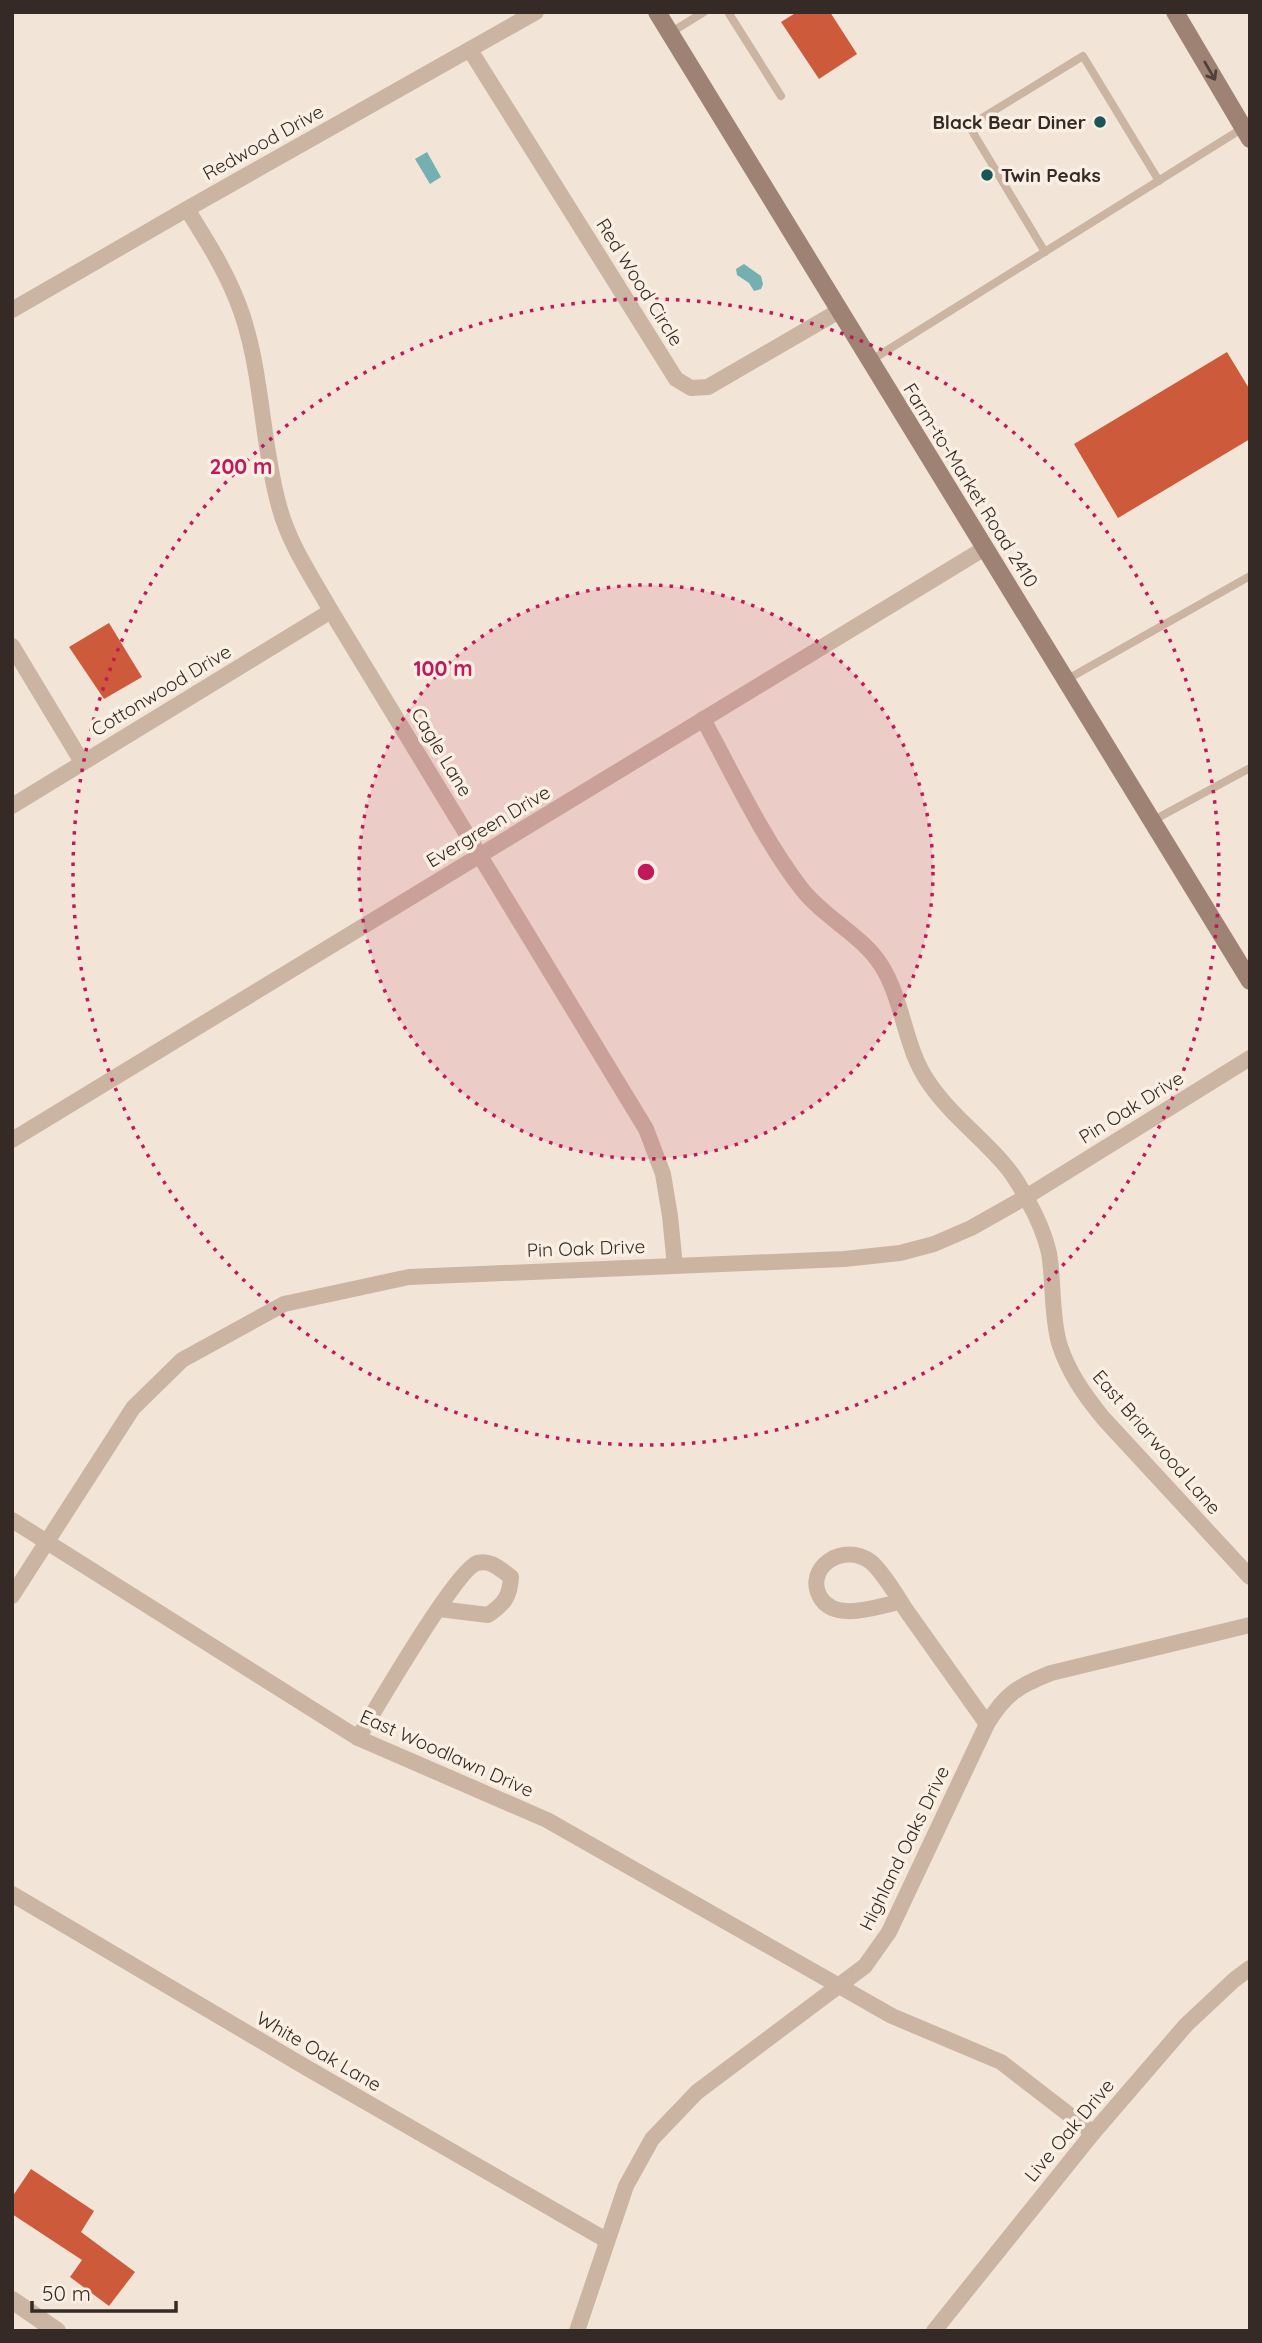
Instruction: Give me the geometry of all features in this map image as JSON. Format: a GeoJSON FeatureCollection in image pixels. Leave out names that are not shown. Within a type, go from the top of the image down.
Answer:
{"type":"FeatureCollection","features":[{"type":"Feature","properties":{"kind":"main road","name":"Farm-to-Market Road 2410"},"geometry":{"type":"LineString","coordinates":[[657,12],[1250,981]]}},
{"type":"Feature","properties":{"kind":"main road"},"geometry":{"type":"LineString","coordinates":[[1175,12],[1246,134]]}},
{"type":"Feature","properties":{"kind":"street","name":"Redwood Drive"},"geometry":{"type":"LineString","coordinates":[[12,310],[536,12]]}},
{"type":"Feature","properties":{"kind":"street","name":"Red Wood Circle"},"geometry":{"type":"LineString","coordinates":[[470,50],[676,379],[691,388],[708,387],[839,311]]}},
{"type":"Feature","properties":{"kind":"street","name":"Cagle Lane"},"geometry":{"type":"LineString","coordinates":[[187,209],[215,254],[237,299],[250,350],[279,507],[294,545],[331,611],[646,1129],[663,1174],[675,1266]]}},
{"type":"Feature","properties":{"kind":"street","name":"Evergreen Drive"},"geometry":{"type":"LineString","coordinates":[[12,1140],[985,548]]}},
{"type":"Feature","properties":{"kind":"street","name":"Cottonwood Drive"},"geometry":{"type":"LineString","coordinates":[[12,806],[331,611]]}},
{"type":"Feature","properties":{"kind":"street"},"geometry":{"type":"LineString","coordinates":[[12,646],[82,762]]}},
{"type":"Feature","properties":{"kind":"street","name":"East Briarwood Lane"},"geometry":{"type":"LineString","coordinates":[[703,719],[779,857],[802,890],[828,917],[860,942],[880,965],[893,990],[911,1046],[926,1079],[943,1102],[1005,1165],[1026,1197],[1049,1253],[1051,1295],[1059,1342],[1071,1373],[1083,1393],[1250,1577]]}},
{"type":"Feature","properties":{"kind":"street","name":"Pin Oak Drive"},"geometry":{"type":"LineString","coordinates":[[12,1596],[133,1408],[182,1360],[284,1304],[409,1277],[844,1259],[900,1253],[934,1244],[971,1228],[1026,1197],[1250,1058]]}},
{"type":"Feature","properties":{"kind":"street","name":"East Woodlawn Drive"},"geometry":{"type":"LineString","coordinates":[[12,1520],[358,1738],[547,1821],[892,2016],[1001,2062],[1093,2133]]}},
{"type":"Feature","properties":{"kind":"street"},"geometry":{"type":"LineString","coordinates":[[900,1602],[840,1611],[822,1601],[816,1589],[819,1574],[827,1561],[840,1555],[856,1554],[872,1563],[900,1602],[987,1724]]}},
{"type":"Feature","properties":{"kind":"street"},"geometry":{"type":"LineString","coordinates":[[358,1738],[439,1609]]}},
{"type":"Feature","properties":{"kind":"street","name":"Highland Oaks Drive"},"geometry":{"type":"LineString","coordinates":[[577,2331],[626,2186],[652,2139],[697,2092],[865,1966],[889,1932],[987,1724],[1001,1702],[1021,1684],[1051,1673],[1250,1625]]}},
{"type":"Feature","properties":{"kind":"street","name":"White Oak Lane"},"geometry":{"type":"LineString","coordinates":[[12,1894],[330,2082],[606,2240]]}},
{"type":"Feature","properties":{"kind":"street","name":"Live Oak Drive"},"geometry":{"type":"LineString","coordinates":[[934,2331],[944,2315],[1093,2133],[1186,2025],[1250,1968]]}},
{"type":"Feature","properties":{"kind":"street"},"geometry":{"type":"LineString","coordinates":[[12,2300],[57,2331]]}},
{"type":"Feature","properties":{"kind":"lane"},"geometry":{"type":"LineString","coordinates":[[670,33],[704,12]]}},
{"type":"Feature","properties":{"kind":"lane"},"geometry":{"type":"LineString","coordinates":[[728,12],[781,96]]}},
{"type":"Feature","properties":{"kind":"lane"},"geometry":{"type":"LineString","coordinates":[[1045,252],[969,126],[1083,56],[1159,181]]}},
{"type":"Feature","properties":{"kind":"lane"},"geometry":{"type":"LineString","coordinates":[[870,361],[1159,181],[1246,134]]}},
{"type":"Feature","properties":{"kind":"lane"},"geometry":{"type":"LineString","coordinates":[[1066,680],[1250,576]]}},
{"type":"Feature","properties":{"kind":"lane"},"geometry":{"type":"LineString","coordinates":[[1152,821],[1250,768]]}},
{"type":"Feature","properties":{"kind":"water"},"geometry":{"type":"Polygon","coordinates":[[[427,152],[441,177],[430,184],[415,159],[427,152]]]}},
{"type":"Feature","properties":{"kind":"water"},"geometry":{"type":"Polygon","coordinates":[[[744,264],[761,276],[761,289],[754,291],[749,283],[737,275],[736,269],[744,264]]]}},
{"type":"Feature","properties":{"kind":"building"},"geometry":{"type":"Polygon","coordinates":[[[797,12],[830,12],[857,54],[819,79],[781,22],[797,12]]]}},
{"type":"Feature","properties":{"kind":"building"},"geometry":{"type":"Polygon","coordinates":[[[1227,352],[1250,390],[1250,439],[1118,518],[1074,444],[1227,352]]]}},
{"type":"Feature","properties":{"kind":"building"},"geometry":{"type":"Polygon","coordinates":[[[109,623],[142,677],[104,699],[69,647],[109,623]]]}},
{"type":"Feature","properties":{"kind":"building"},"geometry":{"type":"Polygon","coordinates":[[[31,2169],[94,2211],[81,2232],[135,2272],[109,2306],[70,2277],[82,2260],[12,2214],[12,2197],[31,2169]]]}},
{"type":"Feature","properties":{"kind":"place","name":"Black Bear Diner"},"geometry":{"type":"Point","coordinates":[1100,122]}},
{"type":"Feature","properties":{"kind":"place","name":"Twin Peaks"},"geometry":{"type":"Point","coordinates":[987,175]}}]}
